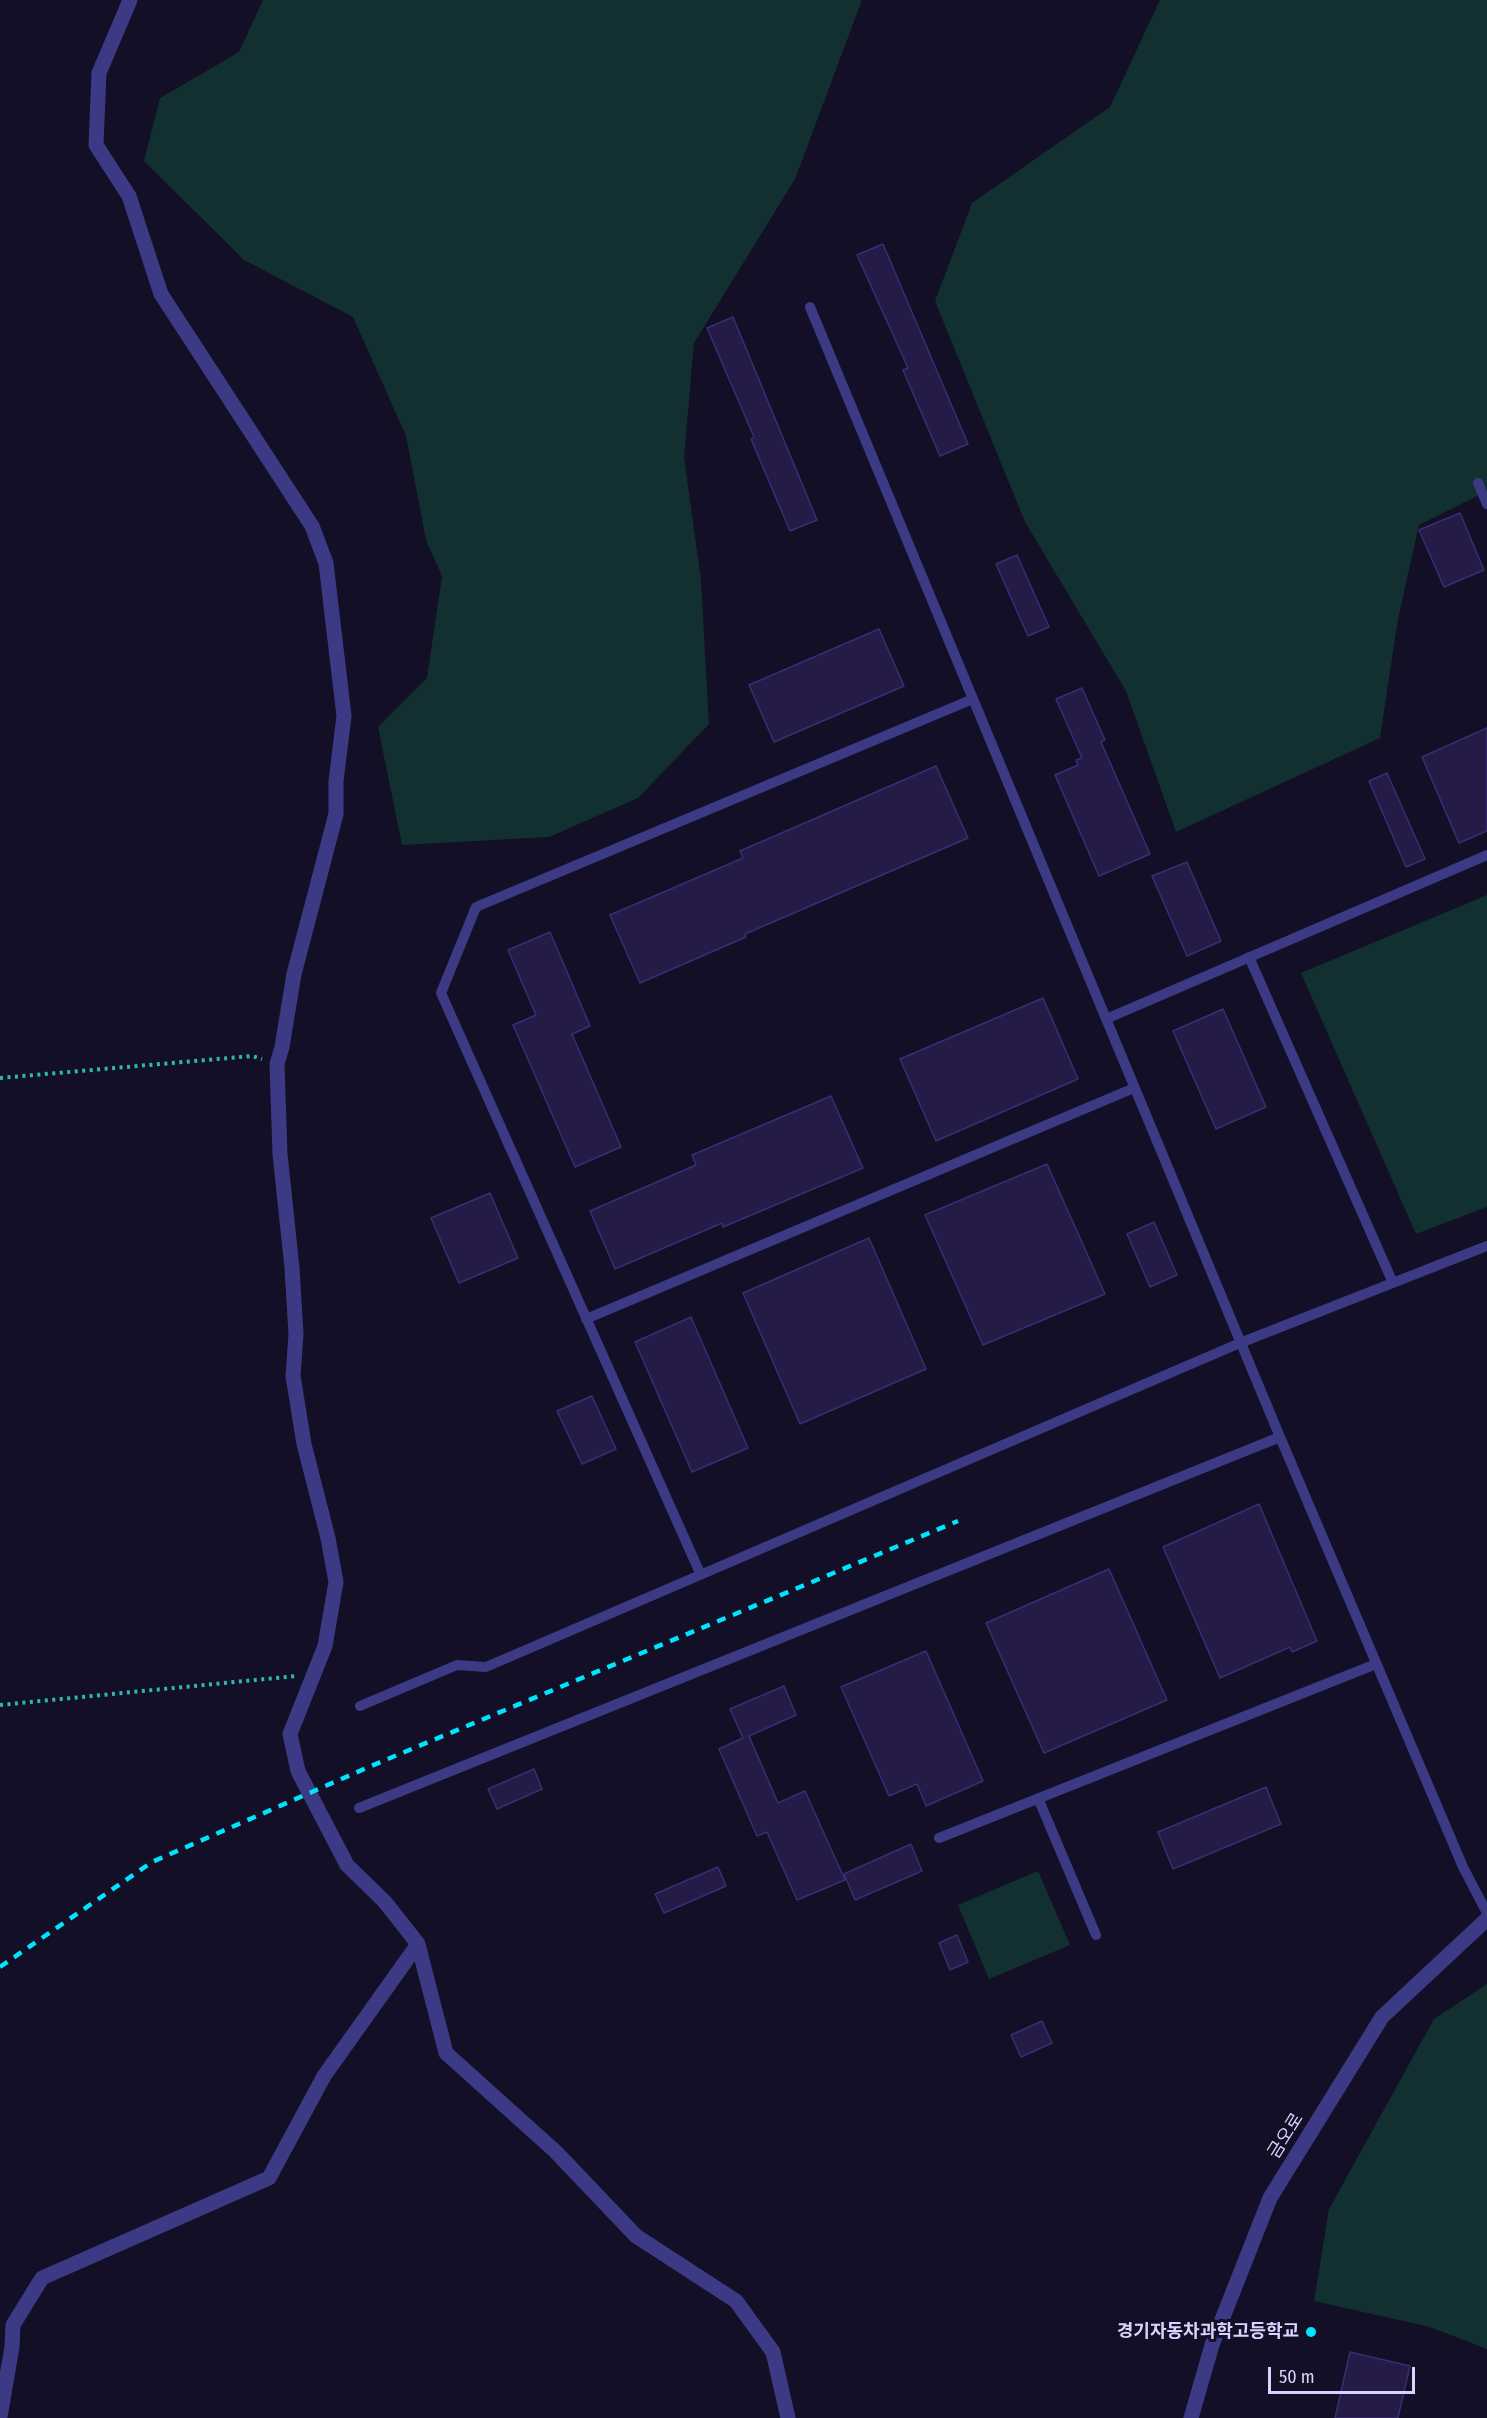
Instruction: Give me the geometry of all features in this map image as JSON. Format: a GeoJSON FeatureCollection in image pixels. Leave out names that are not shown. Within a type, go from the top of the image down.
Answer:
{"type":"FeatureCollection","features":[{"type":"Feature","properties":{"kind":"street"},"geometry":{"type":"LineString","coordinates":[[130,0],[99,74],[96,145],[129,196],[161,294],[312,526],[326,563],[344,716],[336,781],[336,814],[294,974],[277,1064],[280,1154],[294,1301],[293,1376],[304,1444],[328,1538],[336,1582],[325,1646],[290,1734],[298,1771],[347,1865],[385,1902],[418,1944],[446,2053],[556,2152],[636,2236],[736,2301],[773,2352],[788,2418]]}},
{"type":"Feature","properties":{"kind":"street","name":"금오로"},"geometry":{"type":"LineString","coordinates":[[1191,2418],[1212,2345],[1270,2198],[1382,2017],[1487,1919]]}},
{"type":"Feature","properties":{"kind":"street"},"geometry":{"type":"LineString","coordinates":[[0,2417],[12,2347],[13,2325],[42,2278],[269,2178],[324,2076],[418,1944]]}},
{"type":"Feature","properties":{"kind":"lane"},"geometry":{"type":"LineString","coordinates":[[810,307],[1240,1344],[1463,1867],[1487,1913]]}},
{"type":"Feature","properties":{"kind":"lane"},"geometry":{"type":"LineString","coordinates":[[1478,483],[1487,504]]}},
{"type":"Feature","properties":{"kind":"lane"},"geometry":{"type":"LineString","coordinates":[[700,1573],[441,993],[476,907],[973,699]]}},
{"type":"Feature","properties":{"kind":"lane"},"geometry":{"type":"LineString","coordinates":[[1106,1020],[1487,855]]}},
{"type":"Feature","properties":{"kind":"lane"},"geometry":{"type":"LineString","coordinates":[[1249,957],[1393,1283]]}},
{"type":"Feature","properties":{"kind":"lane"},"geometry":{"type":"LineString","coordinates":[[586,1318],[1134,1088]]}},
{"type":"Feature","properties":{"kind":"lane"},"geometry":{"type":"LineString","coordinates":[[360,1706],[457,1665],[486,1667],[700,1573],[1240,1344],[1487,1246]]}},
{"type":"Feature","properties":{"kind":"lane"},"geometry":{"type":"LineString","coordinates":[[359,1808],[1280,1437]]}},
{"type":"Feature","properties":{"kind":"lane"},"geometry":{"type":"LineString","coordinates":[[939,1838],[1376,1664]]}},
{"type":"Feature","properties":{"kind":"lane"},"geometry":{"type":"LineString","coordinates":[[1038,1798],[1096,1935]]}},
{"type":"Feature","properties":{"kind":"path"},"geometry":{"type":"LineString","coordinates":[[0,1078],[252,1056],[277,1064]]}},
{"type":"Feature","properties":{"kind":"path"},"geometry":{"type":"LineString","coordinates":[[0,1705],[315,1674]]}},
{"type":"Feature","properties":{"kind":"green space"},"geometry":{"type":"Polygon","coordinates":[[[263,0],[862,0],[795,179],[694,343],[684,457],[701,580],[709,724],[638,798],[549,837],[402,845],[378,727],[427,678],[442,576],[426,540],[406,436],[353,317],[244,260],[144,161],[160,98],[239,52],[263,0]]]}},
{"type":"Feature","properties":{"kind":"green space"},"geometry":{"type":"Polygon","coordinates":[[[1160,0],[1487,0],[1487,491],[1419,525],[1398,619],[1380,738],[1176,832],[1126,691],[1025,522],[935,301],[972,203],[1110,107],[1160,0]]]}},
{"type":"Feature","properties":{"kind":"green space"},"geometry":{"type":"Polygon","coordinates":[[[1487,895],[1487,1207],[1416,1234],[1301,973],[1487,895]]]}},
{"type":"Feature","properties":{"kind":"green space"},"geometry":{"type":"Polygon","coordinates":[[[1038,1871],[1070,1945],[989,1979],[958,1905],[1038,1871]]]}},
{"type":"Feature","properties":{"kind":"green space"},"geometry":{"type":"Polygon","coordinates":[[[1487,1984],[1487,2349],[1430,2327],[1314,2301],[1329,2209],[1434,2019],[1487,1984]]]}},
{"type":"Feature","properties":{"kind":"building"},"geometry":{"type":"Polygon","coordinates":[[[883,244],[968,444],[940,456],[903,370],[908,368],[857,255],[883,244]]]}},
{"type":"Feature","properties":{"kind":"building"},"geometry":{"type":"Polygon","coordinates":[[[733,317],[817,520],[790,531],[751,439],[754,437],[707,328],[733,317]]]}},
{"type":"Feature","properties":{"kind":"building"},"geometry":{"type":"Polygon","coordinates":[[[1460,513],[1484,570],[1444,587],[1419,530],[1460,513]]]}},
{"type":"Feature","properties":{"kind":"building"},"geometry":{"type":"Polygon","coordinates":[[[1017,555],[1049,627],[1028,636],[996,564],[1017,555]]]}},
{"type":"Feature","properties":{"kind":"building"},"geometry":{"type":"Polygon","coordinates":[[[879,629],[904,686],[774,742],[749,685],[879,629]]]}},
{"type":"Feature","properties":{"kind":"building"},"geometry":{"type":"Polygon","coordinates":[[[1082,688],[1105,740],[1101,742],[1150,854],[1099,876],[1055,775],[1078,765],[1076,760],[1082,758],[1056,699],[1082,688]]]}},
{"type":"Feature","properties":{"kind":"building"},"geometry":{"type":"Polygon","coordinates":[[[1487,728],[1487,831],[1459,843],[1422,757],[1487,728]]]}},
{"type":"Feature","properties":{"kind":"building"},"geometry":{"type":"Polygon","coordinates":[[[936,766],[968,838],[745,934],[746,937],[640,983],[610,915],[743,858],[740,851],[936,766]]]}},
{"type":"Feature","properties":{"kind":"building"},"geometry":{"type":"Polygon","coordinates":[[[1387,773],[1425,859],[1406,867],[1369,781],[1387,773]]]}},
{"type":"Feature","properties":{"kind":"building"},"geometry":{"type":"Polygon","coordinates":[[[1187,862],[1221,941],[1187,956],[1152,876],[1187,862]]]}},
{"type":"Feature","properties":{"kind":"building"},"geometry":{"type":"Polygon","coordinates":[[[550,932],[590,1026],[572,1034],[621,1147],[575,1167],[513,1025],[536,1015],[508,950],[550,932]]]}},
{"type":"Feature","properties":{"kind":"building"},"geometry":{"type":"Polygon","coordinates":[[[1043,998],[1078,1079],[936,1141],[900,1059],[1043,998]]]}},
{"type":"Feature","properties":{"kind":"building"},"geometry":{"type":"Polygon","coordinates":[[[1223,1009],[1266,1107],[1216,1129],[1173,1031],[1223,1009]]]}},
{"type":"Feature","properties":{"kind":"building"},"geometry":{"type":"Polygon","coordinates":[[[831,1096],[863,1168],[723,1227],[722,1223],[615,1269],[590,1211],[696,1165],[692,1155],[831,1096]]]}},
{"type":"Feature","properties":{"kind":"building"},"geometry":{"type":"Polygon","coordinates":[[[1047,1164],[1105,1294],[983,1345],[925,1215],[1047,1164]]]}},
{"type":"Feature","properties":{"kind":"building"},"geometry":{"type":"Polygon","coordinates":[[[490,1193],[518,1258],[459,1283],[431,1218],[490,1193]]]}},
{"type":"Feature","properties":{"kind":"building"},"geometry":{"type":"Polygon","coordinates":[[[1154,1222],[1177,1275],[1150,1287],[1127,1234],[1154,1222]]]}},
{"type":"Feature","properties":{"kind":"building"},"geometry":{"type":"Polygon","coordinates":[[[869,1238],[926,1369],[800,1424],[743,1293],[869,1238]]]}},
{"type":"Feature","properties":{"kind":"building"},"geometry":{"type":"Polygon","coordinates":[[[691,1317],[748,1448],[692,1472],[635,1342],[691,1317]]]}},
{"type":"Feature","properties":{"kind":"building"},"geometry":{"type":"Polygon","coordinates":[[[592,1396],[616,1449],[582,1464],[557,1411],[592,1396]]]}},
{"type":"Feature","properties":{"kind":"building"},"geometry":{"type":"Polygon","coordinates":[[[1259,1504],[1317,1641],[1292,1652],[1290,1647],[1220,1678],[1163,1547],[1259,1504]]]}},
{"type":"Feature","properties":{"kind":"building"},"geometry":{"type":"Polygon","coordinates":[[[1109,1569],[1167,1700],[1044,1753],[986,1623],[1109,1569]]]}},
{"type":"Feature","properties":{"kind":"building"},"geometry":{"type":"Polygon","coordinates":[[[926,1651],[983,1781],[926,1806],[917,1784],[889,1796],[841,1687],[926,1651]]]}},
{"type":"Feature","properties":{"kind":"building"},"geometry":{"type":"Polygon","coordinates":[[[784,1686],[796,1715],[749,1736],[778,1803],[805,1791],[845,1880],[797,1900],[767,1832],[757,1836],[719,1749],[743,1738],[730,1709],[784,1686]]]}},
{"type":"Feature","properties":{"kind":"building"},"geometry":{"type":"Polygon","coordinates":[[[534,1769],[542,1789],[497,1809],[488,1789],[534,1769]]]}},
{"type":"Feature","properties":{"kind":"building"},"geometry":{"type":"Polygon","coordinates":[[[1266,1787],[1281,1824],[1173,1869],[1158,1832],[1266,1787]]]}},
{"type":"Feature","properties":{"kind":"building"},"geometry":{"type":"Polygon","coordinates":[[[911,1844],[922,1871],[855,1900],[844,1874],[911,1844]]]}},
{"type":"Feature","properties":{"kind":"building"},"geometry":{"type":"Polygon","coordinates":[[[718,1867],[726,1886],[664,1913],[655,1894],[718,1867]]]}},
{"type":"Feature","properties":{"kind":"building"},"geometry":{"type":"Polygon","coordinates":[[[957,1935],[968,1962],[950,1970],[939,1943],[957,1935]]]}},
{"type":"Feature","properties":{"kind":"building"},"geometry":{"type":"Polygon","coordinates":[[[1042,2021],[1052,2043],[1021,2057],[1011,2035],[1042,2021]]]}},
{"type":"Feature","properties":{"kind":"building"},"geometry":{"type":"Polygon","coordinates":[[[1350,2352],[1410,2366],[1398,2418],[1335,2418],[1350,2352]]]}},
{"type":"Feature","properties":{"kind":"railway"},"geometry":{"type":"LineString","coordinates":[[0,1967],[152,1862],[371,1766],[958,1521]]}},
{"type":"Feature","properties":{"kind":"place","name":"경기자동차과학고등학교"},"geometry":{"type":"Point","coordinates":[1311,2332]}}]}
